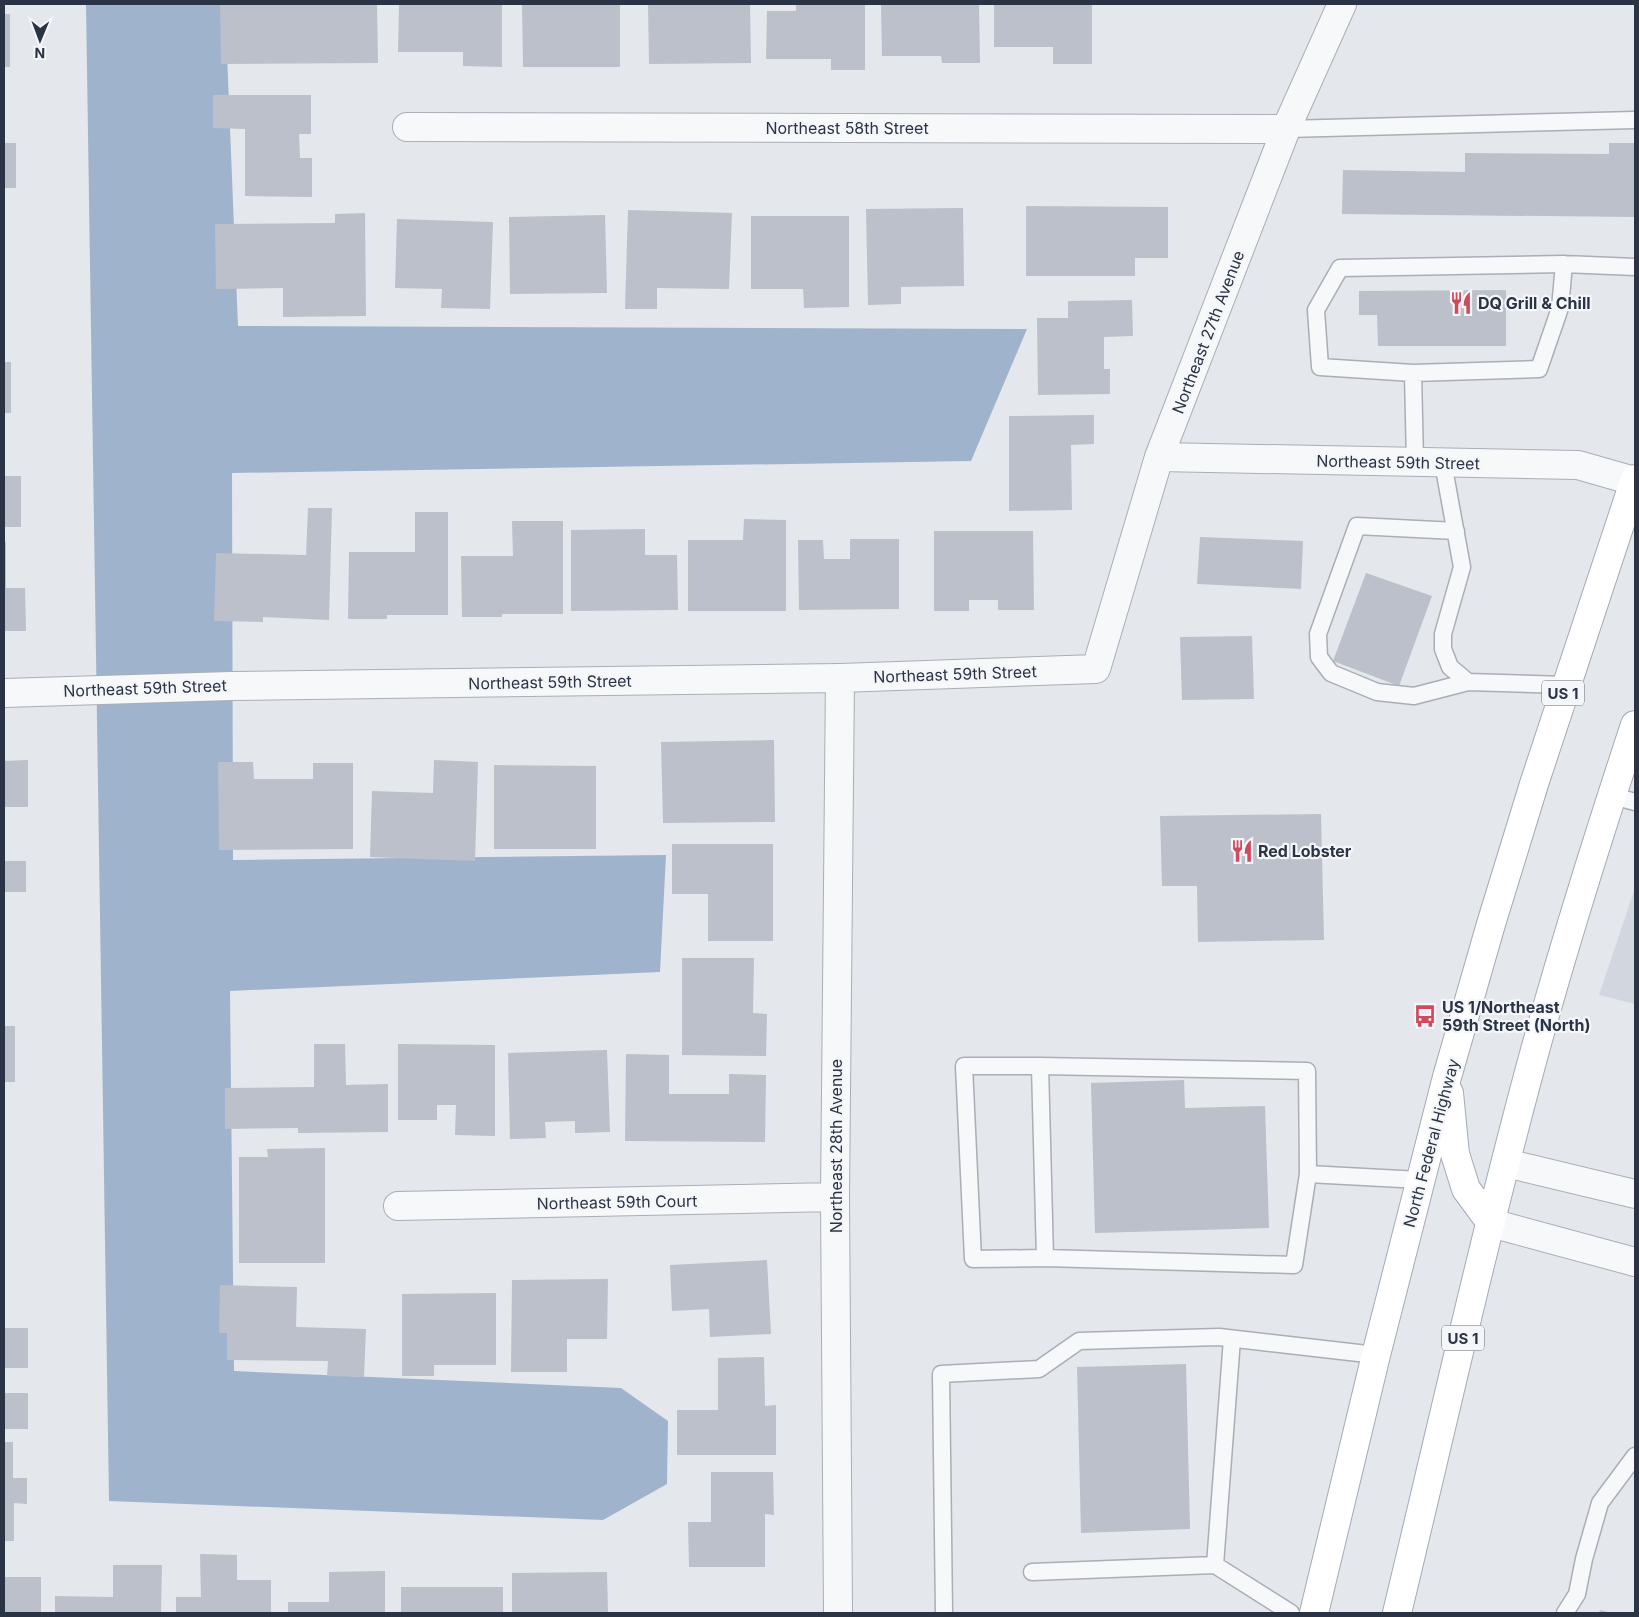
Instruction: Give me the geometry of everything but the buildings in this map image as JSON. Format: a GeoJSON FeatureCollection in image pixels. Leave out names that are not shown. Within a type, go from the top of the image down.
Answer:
{"type":"FeatureCollection","features":[{"type":"Feature","properties":{"kind":"main road","name":"North Federal Highway"},"geometry":{"type":"LineString","coordinates":[[1314,1613],[1376,1355],[1447,1077],[1491,924],[1566,685],[1635,480]]}},
{"type":"Feature","properties":{"kind":"main road","name":"US 1"},"geometry":{"type":"LineString","coordinates":[[1397,1613],[1491,1223],[1534,1055],[1579,902],[1624,799],[1635,725]]}},
{"type":"Feature","properties":{"kind":"main road"},"geometry":{"type":"LineString","coordinates":[[1447,1077],[1456,1154],[1466,1189],[1491,1223]]}},
{"type":"Feature","properties":{"kind":"street","name":"Northeast 27th Avenue"},"geometry":{"type":"LineString","coordinates":[[1096,669],[1159,457],[1286,129],[1342,4]]}},
{"type":"Feature","properties":{"kind":"street","name":"Northeast 58th Street"},"geometry":{"type":"LineString","coordinates":[[407,127],[1286,129]]}},
{"type":"Feature","properties":{"kind":"street","name":"Northeast 59th Street"},"geometry":{"type":"LineString","coordinates":[[1159,457],[1578,465],[1635,480]]}},
{"type":"Feature","properties":{"kind":"street","name":"Northeast 59th Street"},"geometry":{"type":"LineString","coordinates":[[11,693],[231,686],[840,678],[1096,669]]}},
{"type":"Feature","properties":{"kind":"street","name":"Northeast 28th Avenue"},"geometry":{"type":"LineString","coordinates":[[838,1613],[835,1198],[840,678]]}},
{"type":"Feature","properties":{"kind":"street"},"geometry":{"type":"LineString","coordinates":[[1506,1162],[1635,1194]]}},
{"type":"Feature","properties":{"kind":"street","name":"Northeast 59th Court"},"geometry":{"type":"LineString","coordinates":[[398,1206],[835,1198]]}},
{"type":"Feature","properties":{"kind":"street"},"geometry":{"type":"LineString","coordinates":[[1491,1223],[1635,1262]]}},
{"type":"Feature","properties":{"kind":"lane"},"geometry":{"type":"LineString","coordinates":[[1286,129],[1635,120]]}},
{"type":"Feature","properties":{"kind":"lane"},"geometry":{"type":"LineString","coordinates":[[1564,264],[1560,308],[1540,369],[1413,373],[1320,367],[1316,310],[1340,268],[1564,264],[1635,267]]}},
{"type":"Feature","properties":{"kind":"lane"},"geometry":{"type":"LineString","coordinates":[[1413,373],[1415,462]]}},
{"type":"Feature","properties":{"kind":"lane"},"geometry":{"type":"LineString","coordinates":[[1443,462],[1462,567],[1443,634],[1442,649],[1450,667],[1468,682]]}},
{"type":"Feature","properties":{"kind":"lane"},"geometry":{"type":"LineString","coordinates":[[1456,531],[1357,526],[1318,634],[1319,657],[1331,674],[1377,692],[1414,696],[1468,682],[1566,685]]}},
{"type":"Feature","properties":{"kind":"lane"},"geometry":{"type":"LineString","coordinates":[[964,1066],[1308,1071],[1308,1174],[1294,1265],[1045,1258],[973,1258],[964,1066]]}},
{"type":"Feature","properties":{"kind":"lane"},"geometry":{"type":"LineString","coordinates":[[1040,1066],[1045,1258]]}},
{"type":"Feature","properties":{"kind":"lane"},"geometry":{"type":"LineString","coordinates":[[1308,1174],[1420,1180]]}},
{"type":"Feature","properties":{"kind":"lane"},"geometry":{"type":"LineString","coordinates":[[944,1613],[941,1374],[1039,1369],[1079,1341],[1219,1338],[1376,1355]]}},
{"type":"Feature","properties":{"kind":"lane"},"geometry":{"type":"LineString","coordinates":[[1215,1565],[1232,1339]]}},
{"type":"Feature","properties":{"kind":"lane"},"geometry":{"type":"LineString","coordinates":[[1565,1613],[1578,1594],[1584,1559],[1600,1503],[1635,1456]]}},
{"type":"Feature","properties":{"kind":"lane"},"geometry":{"type":"LineString","coordinates":[[1032,1572],[1215,1565],[1291,1613]]}},
{"type":"Feature","properties":{"kind":"shaded area"},"geometry":{"type":"Polygon","coordinates":[[[1635,888],[1635,1004],[1599,995],[1635,888]]]}},
{"type":"Feature","properties":{"kind":"water"},"geometry":{"type":"Polygon","coordinates":[[[86,4],[225,4],[238,326],[1027,329],[971,461],[232,473],[233,860],[666,855],[660,972],[230,991],[234,1371],[621,1388],[668,1421],[667,1484],[603,1520],[109,1501],[86,4]]]}},
{"type":"Feature","properties":{"kind":"place","name":"DQ Grill & Chill"},"geometry":{"type":"Point","coordinates":[1461,303]}},
{"type":"Feature","properties":{"kind":"place","name":"Red Lobster"},"geometry":{"type":"Point","coordinates":[1242,851]}},
{"type":"Feature","properties":{"kind":"place","name":"US 1/Northeast 59th Street (North)"},"geometry":{"type":"Point","coordinates":[1425,1016]}}]}
